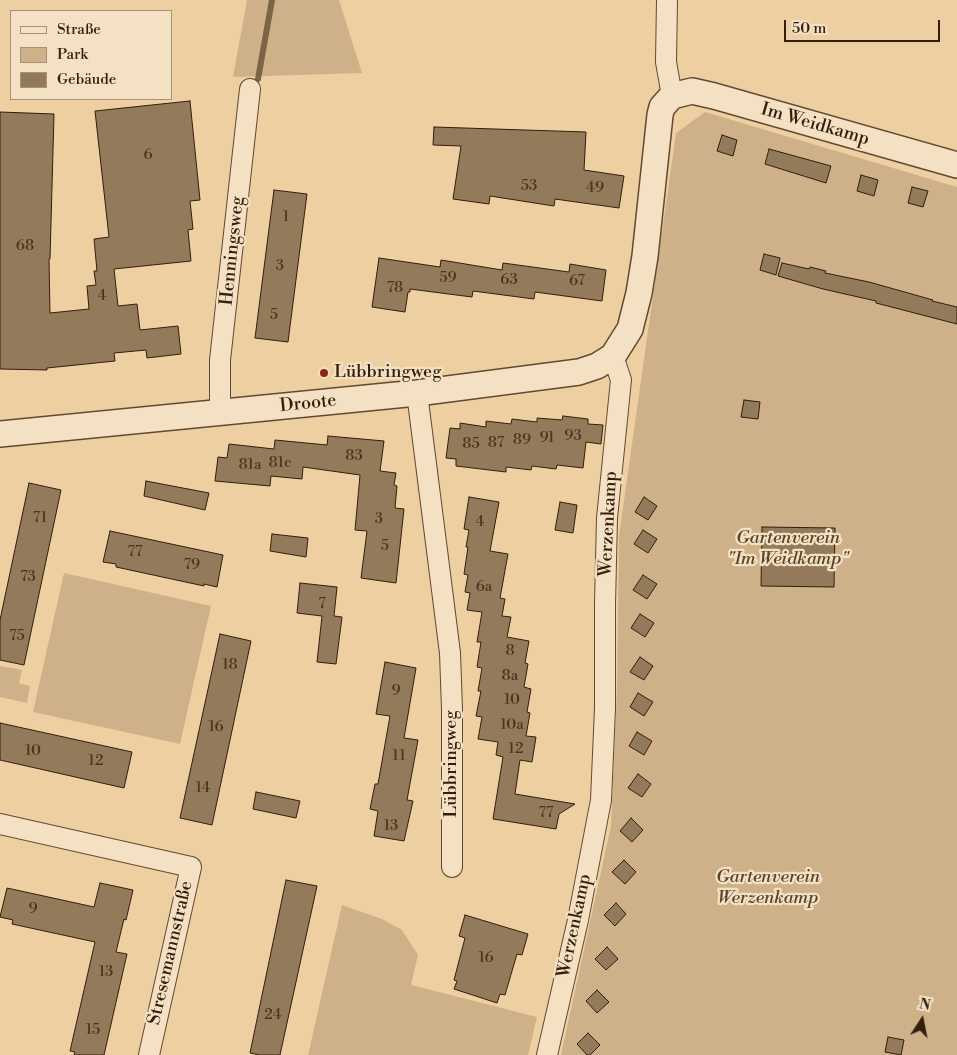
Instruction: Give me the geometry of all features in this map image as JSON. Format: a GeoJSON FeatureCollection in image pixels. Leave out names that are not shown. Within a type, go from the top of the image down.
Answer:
{"type":"FeatureCollection","features":[{"type":"Feature","properties":{"kind":"street"},"geometry":{"type":"LineString","coordinates":[[613,356],[630,329],[639,293],[645,256],[660,115],[662,107],[672,96],[666,62],[667,0]]}},
{"type":"Feature","properties":{"kind":"street","name":"Henningsweg"},"geometry":{"type":"LineString","coordinates":[[220,412],[220,360],[250,89]]}},
{"type":"Feature","properties":{"kind":"street","name":"Im Weidkamp"},"geometry":{"type":"LineString","coordinates":[[672,96],[692,91],[714,96],[957,165]]}},
{"type":"Feature","properties":{"kind":"street","name":"Droote"},"geometry":{"type":"LineString","coordinates":[[0,434],[417,393],[579,372],[597,366],[613,356]]}},
{"type":"Feature","properties":{"kind":"street","name":"Werzenkamp"},"geometry":{"type":"LineString","coordinates":[[547,1055],[578,920],[601,800],[605,708],[607,518],[621,380],[613,356]]}},
{"type":"Feature","properties":{"kind":"street","name":"Lübbringweg"},"geometry":{"type":"LineString","coordinates":[[417,393],[450,653],[452,867]]}},
{"type":"Feature","properties":{"kind":"street","name":"Stresemannstraße"},"geometry":{"type":"LineString","coordinates":[[0,824],[191,867],[149,1055]]}},
{"type":"Feature","properties":{"kind":"green space"},"geometry":{"type":"Polygon","coordinates":[[[247,0],[339,0],[362,73],[233,77],[247,0]]]}},
{"type":"Feature","properties":{"kind":"green space","name":"Gartenverein \"Im Weidkamp\""},"geometry":{"type":"Polygon","coordinates":[[[705,112],[957,187],[957,1055],[561,1055],[611,826],[617,689],[619,536],[676,133],[705,112]]]}},
{"type":"Feature","properties":{"kind":"green space"},"geometry":{"type":"Polygon","coordinates":[[[64,573],[211,606],[180,744],[33,712],[64,573]]]}},
{"type":"Feature","properties":{"kind":"green space"},"geometry":{"type":"Polygon","coordinates":[[[0,666],[22,670],[19,683],[30,686],[27,703],[0,697],[0,666]]]}},
{"type":"Feature","properties":{"kind":"green space"},"geometry":{"type":"Polygon","coordinates":[[[342,905],[382,919],[402,930],[418,955],[411,985],[537,1017],[528,1055],[308,1055],[342,905]]]}},
{"type":"Feature","properties":{"kind":"building"},"geometry":{"type":"Polygon","coordinates":[[[190,101],[200,200],[190,201],[193,229],[188,230],[191,261],[114,269],[118,306],[137,304],[140,330],[178,326],[181,354],[147,358],[146,350],[114,353],[115,361],[47,368],[47,370],[0,369],[0,112],[54,114],[49,259],[50,313],[89,309],[87,286],[96,285],[94,271],[97,271],[94,239],[109,237],[95,111],[190,101]]]}},
{"type":"Feature","properties":{"kind":"building"},"geometry":{"type":"Polygon","coordinates":[[[434,127],[586,132],[584,170],[624,176],[619,208],[555,199],[554,206],[490,196],[489,204],[453,199],[461,146],[433,145],[434,127]]]}},
{"type":"Feature","properties":{"kind":"building"},"geometry":{"type":"Polygon","coordinates":[[[722,135],[737,140],[733,156],[717,151],[722,135]]]}},
{"type":"Feature","properties":{"kind":"building"},"geometry":{"type":"Polygon","coordinates":[[[769,149],[831,166],[826,183],[765,164],[769,149]]]}},
{"type":"Feature","properties":{"kind":"building"},"geometry":{"type":"Polygon","coordinates":[[[861,175],[878,180],[874,196],[857,191],[861,175]]]}},
{"type":"Feature","properties":{"kind":"building"},"geometry":{"type":"Polygon","coordinates":[[[912,187],[928,191],[923,207],[908,203],[912,187]]]}},
{"type":"Feature","properties":{"kind":"building"},"geometry":{"type":"Polygon","coordinates":[[[274,190],[307,194],[288,342],[255,338],[274,190]]]}},
{"type":"Feature","properties":{"kind":"building"},"geometry":{"type":"Polygon","coordinates":[[[764,254],[780,258],[776,275],[760,270],[764,254]]]}},
{"type":"Feature","properties":{"kind":"building"},"geometry":{"type":"Polygon","coordinates":[[[379,258],[440,267],[441,260],[502,270],[503,263],[569,272],[570,264],[606,270],[602,301],[535,292],[534,299],[473,291],[472,297],[410,289],[405,312],[372,307],[379,258]]]}},
{"type":"Feature","properties":{"kind":"building"},"geometry":{"type":"Polygon","coordinates":[[[782,263],[826,271],[825,273],[869,282],[957,307],[957,324],[778,276],[782,263]]]}},
{"type":"Feature","properties":{"kind":"building"},"geometry":{"type":"Polygon","coordinates":[[[744,400],[760,402],[758,419],[741,417],[744,400]]]}},
{"type":"Feature","properties":{"kind":"building"},"geometry":{"type":"Polygon","coordinates":[[[563,416],[588,419],[588,424],[603,425],[601,444],[586,442],[583,468],[557,465],[556,469],[532,466],[531,470],[506,467],[506,472],[456,466],[456,459],[446,458],[450,428],[460,429],[460,423],[486,427],[486,421],[511,424],[512,419],[537,422],[537,418],[562,420],[563,416]]]}},
{"type":"Feature","properties":{"kind":"building"},"geometry":{"type":"Polygon","coordinates":[[[328,436],[384,441],[380,471],[396,473],[394,485],[397,486],[395,508],[404,509],[396,583],[361,578],[367,531],[355,530],[360,475],[303,467],[302,479],[271,476],[270,486],[215,481],[218,457],[227,458],[229,444],[274,449],[275,440],[327,445],[328,436]]]}},
{"type":"Feature","properties":{"kind":"building"},"geometry":{"type":"Polygon","coordinates":[[[146,481],[209,493],[205,510],[144,496],[146,481]]]}},
{"type":"Feature","properties":{"kind":"building"},"geometry":{"type":"Polygon","coordinates":[[[29,483],[61,490],[24,665],[0,660],[0,620],[29,483]]]}},
{"type":"Feature","properties":{"kind":"building"},"geometry":{"type":"Polygon","coordinates":[[[469,497],[499,502],[490,551],[508,554],[500,598],[505,599],[502,616],[511,617],[507,637],[529,641],[525,663],[528,664],[524,687],[531,689],[527,712],[530,713],[526,736],[536,737],[532,762],[520,760],[515,794],[575,804],[559,814],[556,829],[493,819],[503,757],[496,755],[498,742],[478,739],[482,717],[476,716],[481,691],[478,691],[482,668],[477,667],[481,642],[477,642],[482,612],[467,610],[470,593],[465,592],[468,575],[464,574],[469,530],[464,529],[469,497]]]}},
{"type":"Feature","properties":{"kind":"building"},"geometry":{"type":"Polygon","coordinates":[[[644,497],[657,506],[648,520],[635,512],[644,497]]]}},
{"type":"Feature","properties":{"kind":"building"},"geometry":{"type":"Polygon","coordinates":[[[560,502],[577,505],[573,533],[555,530],[560,502]]]}},
{"type":"Feature","properties":{"kind":"building","name":"Gartenverein \"Im Weidkamp\""},"geometry":{"type":"Polygon","coordinates":[[[762,527],[835,528],[834,587],[761,586],[762,527]]]}},
{"type":"Feature","properties":{"kind":"building"},"geometry":{"type":"Polygon","coordinates":[[[643,530],[657,539],[648,553],[634,544],[643,530]]]}},
{"type":"Feature","properties":{"kind":"building"},"geometry":{"type":"Polygon","coordinates":[[[110,531],[223,555],[217,587],[204,584],[204,586],[116,567],[116,564],[103,562],[110,531]]]}},
{"type":"Feature","properties":{"kind":"building"},"geometry":{"type":"Polygon","coordinates":[[[272,534],[308,538],[306,557],[270,551],[272,534]]]}},
{"type":"Feature","properties":{"kind":"building"},"geometry":{"type":"Polygon","coordinates":[[[643,575],[657,584],[647,599],[633,590],[643,575]]]}},
{"type":"Feature","properties":{"kind":"building"},"geometry":{"type":"Polygon","coordinates":[[[300,583],[337,587],[334,616],[342,617],[336,664],[317,662],[322,616],[297,613],[300,583]]]}},
{"type":"Feature","properties":{"kind":"building"},"geometry":{"type":"Polygon","coordinates":[[[640,614],[654,623],[645,637],[631,628],[640,614]]]}},
{"type":"Feature","properties":{"kind":"building"},"geometry":{"type":"Polygon","coordinates":[[[220,634],[251,641],[212,825],[180,818],[220,634]]]}},
{"type":"Feature","properties":{"kind":"building"},"geometry":{"type":"Polygon","coordinates":[[[640,657],[653,666],[644,680],[630,672],[640,657]]]}},
{"type":"Feature","properties":{"kind":"building"},"geometry":{"type":"Polygon","coordinates":[[[385,662],[416,668],[404,738],[418,740],[407,800],[413,801],[404,841],[374,836],[378,811],[370,809],[375,784],[378,784],[390,716],[376,714],[385,662]]]}},
{"type":"Feature","properties":{"kind":"building"},"geometry":{"type":"Polygon","coordinates":[[[638,693],[653,702],[644,716],[630,707],[638,693]]]}},
{"type":"Feature","properties":{"kind":"building"},"geometry":{"type":"Polygon","coordinates":[[[0,723],[132,752],[124,788],[0,760],[0,723]]]}},
{"type":"Feature","properties":{"kind":"building"},"geometry":{"type":"Polygon","coordinates":[[[637,732],[652,741],[644,755],[629,746],[637,732]]]}},
{"type":"Feature","properties":{"kind":"building"},"geometry":{"type":"Polygon","coordinates":[[[638,774],[651,784],[642,797],[628,788],[638,774]]]}},
{"type":"Feature","properties":{"kind":"building"},"geometry":{"type":"Polygon","coordinates":[[[256,792],[300,801],[296,818],[253,809],[256,792]]]}},
{"type":"Feature","properties":{"kind":"building"},"geometry":{"type":"Polygon","coordinates":[[[631,818],[643,830],[632,842],[620,831],[631,818]]]}},
{"type":"Feature","properties":{"kind":"building"},"geometry":{"type":"Polygon","coordinates":[[[624,860],[636,872],[625,884],[612,872],[624,860]]]}},
{"type":"Feature","properties":{"kind":"building"},"geometry":{"type":"Polygon","coordinates":[[[286,880],[317,886],[280,1055],[260,1055],[250,1053],[286,880]]]}},
{"type":"Feature","properties":{"kind":"building"},"geometry":{"type":"Polygon","coordinates":[[[100,883],[133,890],[116,952],[127,954],[104,1055],[74,1055],[75,1052],[70,1051],[95,942],[12,924],[13,920],[0,917],[7,888],[94,907],[100,883]]]}},
{"type":"Feature","properties":{"kind":"building"},"geometry":{"type":"Polygon","coordinates":[[[616,903],[626,914],[615,926],[604,915],[616,903]]]}},
{"type":"Feature","properties":{"kind":"building"},"geometry":{"type":"Polygon","coordinates":[[[465,915],[528,934],[522,955],[517,954],[505,995],[500,994],[497,1003],[454,989],[457,981],[454,980],[465,938],[459,936],[465,915]]]}},
{"type":"Feature","properties":{"kind":"building"},"geometry":{"type":"Polygon","coordinates":[[[607,947],[618,959],[606,970],[595,959],[607,947]]]}},
{"type":"Feature","properties":{"kind":"building"},"geometry":{"type":"Polygon","coordinates":[[[597,990],[609,1002],[597,1013],[586,1001],[597,990]]]}},
{"type":"Feature","properties":{"kind":"building"},"geometry":{"type":"Polygon","coordinates":[[[588,1033],[600,1045],[590,1055],[587,1055],[577,1044],[588,1033]]]}},
{"type":"Feature","properties":{"kind":"building"},"geometry":{"type":"Polygon","coordinates":[[[888,1037],[904,1040],[901,1055],[885,1052],[888,1037]]]}},
{"type":"Feature","properties":{"kind":"waterway"},"geometry":{"type":"LineString","coordinates":[[258,79],[272,0]]}},
{"type":"Feature","properties":{"kind":"place","name":"Lübbringweg"},"geometry":{"type":"Point","coordinates":[324,373]}},
{"type":"Feature","properties":{"kind":"park label","name":"Gartenverein Werzenkamp"},"geometry":{"type":"Point","coordinates":[768,888]}}]}
